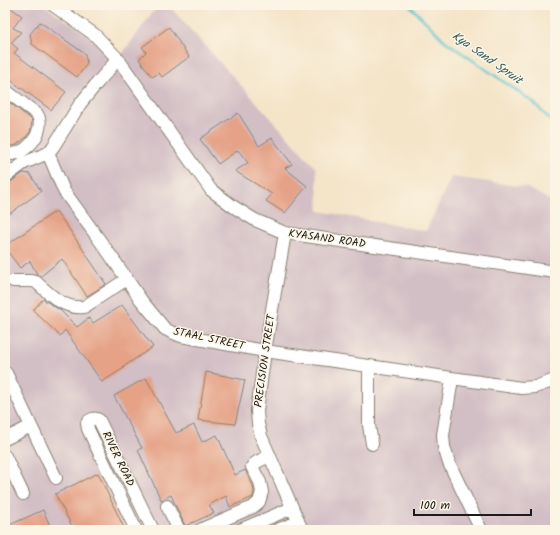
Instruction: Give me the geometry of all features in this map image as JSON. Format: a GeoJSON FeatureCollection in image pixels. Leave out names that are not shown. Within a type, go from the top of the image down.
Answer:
{"type":"FeatureCollection","features":[{"type":"Feature","properties":{"kind":"street","name":"KYASAND ROAD"},"geometry":{"type":"LineString","coordinates":[[53,5],[94,35],[118,59],[211,190],[250,217],[285,233],[555,272]]}},
{"type":"Feature","properties":{"kind":"street"},"geometry":{"type":"LineString","coordinates":[[5,177],[24,164],[48,153],[80,104],[118,59]]}},
{"type":"Feature","properties":{"kind":"street"},"geometry":{"type":"LineString","coordinates":[[5,90],[37,114],[40,119],[39,130],[32,142],[19,153],[14,155],[5,153]]}},
{"type":"Feature","properties":{"kind":"street"},"geometry":{"type":"LineString","coordinates":[[32,142],[48,153]]}},
{"type":"Feature","properties":{"kind":"street","name":"STAAL STREET"},"geometry":{"type":"LineString","coordinates":[[48,153],[64,191],[141,300],[159,322],[171,332],[181,336],[265,351],[521,388],[535,386],[555,380]]}},
{"type":"Feature","properties":{"kind":"street","name":"PRECISION STREET"},"geometry":{"type":"LineString","coordinates":[[285,233],[265,351],[257,411],[258,424],[300,526]]}},
{"type":"Feature","properties":{"kind":"street"},"geometry":{"type":"LineString","coordinates":[[13,281],[36,282],[61,302],[79,308],[84,307],[127,279]]}},
{"type":"Feature","properties":{"kind":"street"},"geometry":{"type":"LineString","coordinates":[[369,366],[370,432],[372,444]]}},
{"type":"Feature","properties":{"kind":"street"},"geometry":{"type":"LineString","coordinates":[[6,373],[56,478]]}},
{"type":"Feature","properties":{"kind":"street"},"geometry":{"type":"LineString","coordinates":[[452,379],[443,435],[444,447],[481,530]]}},
{"type":"Feature","properties":{"kind":"street","name":"RIVER ROAD"},"geometry":{"type":"LineString","coordinates":[[136,530],[88,430],[87,423],[91,419],[94,418],[99,420],[153,530]]}},
{"type":"Feature","properties":{"kind":"street"},"geometry":{"type":"LineString","coordinates":[[5,439],[31,426]]}},
{"type":"Feature","properties":{"kind":"street"},"geometry":{"type":"LineString","coordinates":[[5,456],[23,494]]}},
{"type":"Feature","properties":{"kind":"street"},"geometry":{"type":"LineString","coordinates":[[200,530],[220,526],[259,502],[262,492],[260,482],[252,468],[253,465],[270,456]]}},
{"type":"Feature","properties":{"kind":"street"},"geometry":{"type":"LineString","coordinates":[[168,506],[179,530]]}},
{"type":"Feature","properties":{"kind":"street"},"geometry":{"type":"LineString","coordinates":[[240,530],[292,508]]}},
{"type":"Feature","properties":{"kind":"street"},"geometry":{"type":"LineString","coordinates":[[277,530],[300,526]]}},
{"type":"Feature","properties":{"kind":"shaded area"},"geometry":{"type":"Polygon","coordinates":[[[5,5],[44,5],[120,57],[158,5],[168,5],[316,168],[319,211],[426,231],[451,177],[526,187],[555,203],[555,530],[5,530],[5,5]]]}},
{"type":"Feature","properties":{"kind":"building"},"geometry":{"type":"Polygon","coordinates":[[[5,5],[22,16],[13,28],[21,32],[11,43],[18,49],[14,53],[66,92],[51,110],[5,76],[5,5]]]}},
{"type":"Feature","properties":{"kind":"building"},"geometry":{"type":"Polygon","coordinates":[[[40,22],[85,54],[87,64],[77,77],[32,44],[30,34],[40,22]]]}},
{"type":"Feature","properties":{"kind":"building"},"geometry":{"type":"Polygon","coordinates":[[[169,27],[189,57],[162,77],[159,73],[152,77],[139,59],[146,52],[142,47],[169,27]]]}},
{"type":"Feature","properties":{"kind":"building"},"geometry":{"type":"Polygon","coordinates":[[[5,99],[31,119],[32,122],[30,132],[24,139],[12,146],[5,142],[5,99]]]}},
{"type":"Feature","properties":{"kind":"building"},"geometry":{"type":"Polygon","coordinates":[[[238,113],[259,146],[272,138],[292,164],[285,168],[307,186],[285,213],[266,201],[272,194],[235,171],[248,163],[238,150],[218,164],[200,139],[238,113]]]}},
{"type":"Feature","properties":{"kind":"building"},"geometry":{"type":"Polygon","coordinates":[[[23,173],[30,174],[41,191],[5,217],[5,184],[9,183],[23,173]]]}},
{"type":"Feature","properties":{"kind":"building"},"geometry":{"type":"Polygon","coordinates":[[[56,211],[106,284],[87,296],[62,259],[41,276],[37,274],[30,261],[20,268],[5,248],[5,246],[56,211]]]}},
{"type":"Feature","properties":{"kind":"building"},"geometry":{"type":"Polygon","coordinates":[[[43,299],[61,311],[77,327],[89,318],[93,323],[122,305],[153,347],[102,382],[65,330],[60,336],[33,310],[43,299]]]}},
{"type":"Feature","properties":{"kind":"building"},"geometry":{"type":"Polygon","coordinates":[[[206,372],[245,380],[235,424],[198,420],[206,372]]]}},
{"type":"Feature","properties":{"kind":"building"},"geometry":{"type":"Polygon","coordinates":[[[146,378],[176,433],[194,425],[202,442],[217,435],[235,475],[245,470],[253,486],[253,497],[230,507],[226,496],[209,505],[214,513],[185,526],[171,495],[161,500],[138,450],[142,448],[114,396],[146,378]]]}},
{"type":"Feature","properties":{"kind":"building"},"geometry":{"type":"Polygon","coordinates":[[[98,473],[125,530],[74,530],[55,494],[98,473]]]}},
{"type":"Feature","properties":{"kind":"building"},"geometry":{"type":"Polygon","coordinates":[[[43,510],[52,530],[5,530],[5,527],[43,510]]]}},
{"type":"Feature","properties":{"kind":"waterway","name":"Kya Sand Spruit"},"geometry":{"type":"LineString","coordinates":[[409,5],[445,41],[533,102],[555,125]]}}]}
